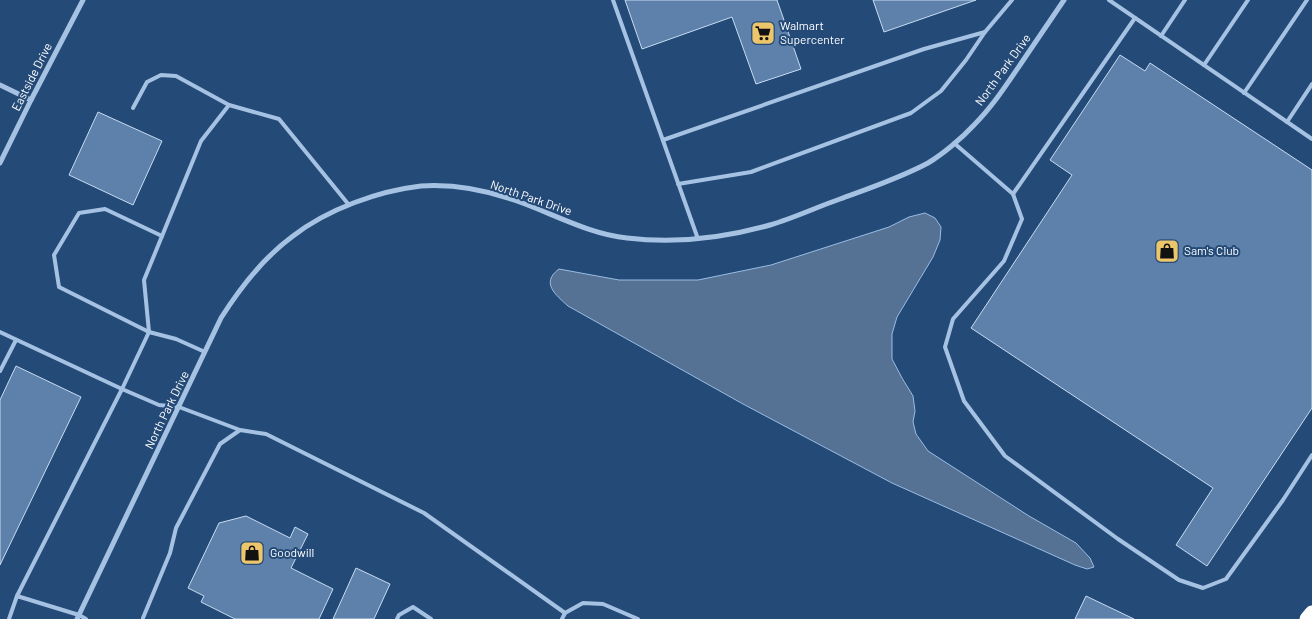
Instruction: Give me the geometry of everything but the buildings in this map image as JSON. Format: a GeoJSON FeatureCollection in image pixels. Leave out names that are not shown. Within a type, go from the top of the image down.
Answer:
{"type":"FeatureCollection","features":[{"type":"Feature","properties":{"kind":"highway"},"geometry":{"type":"LineString","coordinates":[[1307,619],[1312,613]]}},
{"type":"Feature","properties":{"kind":"street","name":"Eastside Drive"},"geometry":{"type":"LineString","coordinates":[[0,163],[83,0]]}},
{"type":"Feature","properties":{"kind":"street","name":"North Park Drive"},"geometry":{"type":"LineString","coordinates":[[78,617],[221,318],[248,280],[271,256],[292,236],[314,222],[337,209],[364,199],[422,186],[453,187],[485,192],[515,200],[588,229],[626,238],[660,240],[719,237],[772,224],[898,177],[930,162],[973,126],[997,100],[1064,0]]}},
{"type":"Feature","properties":{"kind":"street"},"geometry":{"type":"LineString","coordinates":[[0,85],[31,100]]}},
{"type":"Feature","properties":{"kind":"lane"},"geometry":{"type":"LineString","coordinates":[[613,0],[698,239]]}},
{"type":"Feature","properties":{"kind":"lane"},"geometry":{"type":"LineString","coordinates":[[678,184],[751,172],[911,114],[941,91],[966,60],[985,32],[1012,0]]}},
{"type":"Feature","properties":{"kind":"lane"},"geometry":{"type":"LineString","coordinates":[[1109,0],[1312,139]]}},
{"type":"Feature","properties":{"kind":"lane"},"geometry":{"type":"LineString","coordinates":[[1118,6],[1122,0]]}},
{"type":"Feature","properties":{"kind":"lane"},"geometry":{"type":"LineString","coordinates":[[1161,36],[1185,0]]}},
{"type":"Feature","properties":{"kind":"lane"},"geometry":{"type":"LineString","coordinates":[[1204,65],[1248,0]]}},
{"type":"Feature","properties":{"kind":"lane"},"geometry":{"type":"LineString","coordinates":[[1244,93],[1306,0]]}},
{"type":"Feature","properties":{"kind":"lane"},"geometry":{"type":"LineString","coordinates":[[1013,194],[1135,18]]}},
{"type":"Feature","properties":{"kind":"lane"},"geometry":{"type":"LineString","coordinates":[[663,140],[924,49],[985,32]]}},
{"type":"Feature","properties":{"kind":"lane"},"geometry":{"type":"LineString","coordinates":[[133,108],[147,82],[161,75],[176,76],[230,104],[279,119],[349,205]]}},
{"type":"Feature","properties":{"kind":"lane"},"geometry":{"type":"LineString","coordinates":[[1286,122],[1312,84]]}},
{"type":"Feature","properties":{"kind":"lane"},"geometry":{"type":"LineString","coordinates":[[8,619],[17,596],[149,332],[144,280],[201,141],[230,104]]}},
{"type":"Feature","properties":{"kind":"lane"},"geometry":{"type":"LineString","coordinates":[[954,143],[1013,194],[1022,219],[1004,261],[953,319],[946,347],[964,401],[1006,456],[1118,540],[1179,580],[1203,588],[1226,579],[1312,456]]}},
{"type":"Feature","properties":{"kind":"lane"},"geometry":{"type":"LineString","coordinates":[[162,236],[105,209],[79,213],[54,255],[59,287],[149,332],[176,339],[205,352]]}},
{"type":"Feature","properties":{"kind":"lane"},"geometry":{"type":"LineString","coordinates":[[0,332],[158,405],[179,406],[240,430],[266,434],[424,513],[565,613]]}},
{"type":"Feature","properties":{"kind":"lane"},"geometry":{"type":"LineString","coordinates":[[0,371],[16,340]]}},
{"type":"Feature","properties":{"kind":"lane"},"geometry":{"type":"LineString","coordinates":[[143,619],[170,553],[176,528],[220,444],[240,430]]}},
{"type":"Feature","properties":{"kind":"lane"},"geometry":{"type":"LineString","coordinates":[[17,596],[86,619]]}},
{"type":"Feature","properties":{"kind":"lane"},"geometry":{"type":"LineString","coordinates":[[562,619],[565,613],[583,602],[603,604],[638,619]]}},
{"type":"Feature","properties":{"kind":"lane"},"geometry":{"type":"LineString","coordinates":[[397,619],[399,615],[413,607],[431,619]]}},
{"type":"Feature","properties":{"kind":"water"},"geometry":{"type":"Polygon","coordinates":[[[925,213],[935,218],[941,227],[940,240],[933,257],[897,317],[892,334],[892,359],[913,396],[915,411],[913,422],[916,434],[928,451],[1029,516],[1076,543],[1090,558],[1094,567],[1087,569],[1075,565],[892,483],[743,404],[568,306],[555,293],[550,284],[553,274],[559,269],[619,280],[698,280],[771,265],[889,227],[909,217],[925,213]]]}},
{"type":"Feature","properties":{"kind":"place","name":"Walmart Supercenter"},"geometry":{"type":"Point","coordinates":[763,33]}},
{"type":"Feature","properties":{"kind":"place","name":"Sam's Club"},"geometry":{"type":"Point","coordinates":[1167,251]}},
{"type":"Feature","properties":{"kind":"place","name":"Goodwill"},"geometry":{"type":"Point","coordinates":[252,553]}}]}
